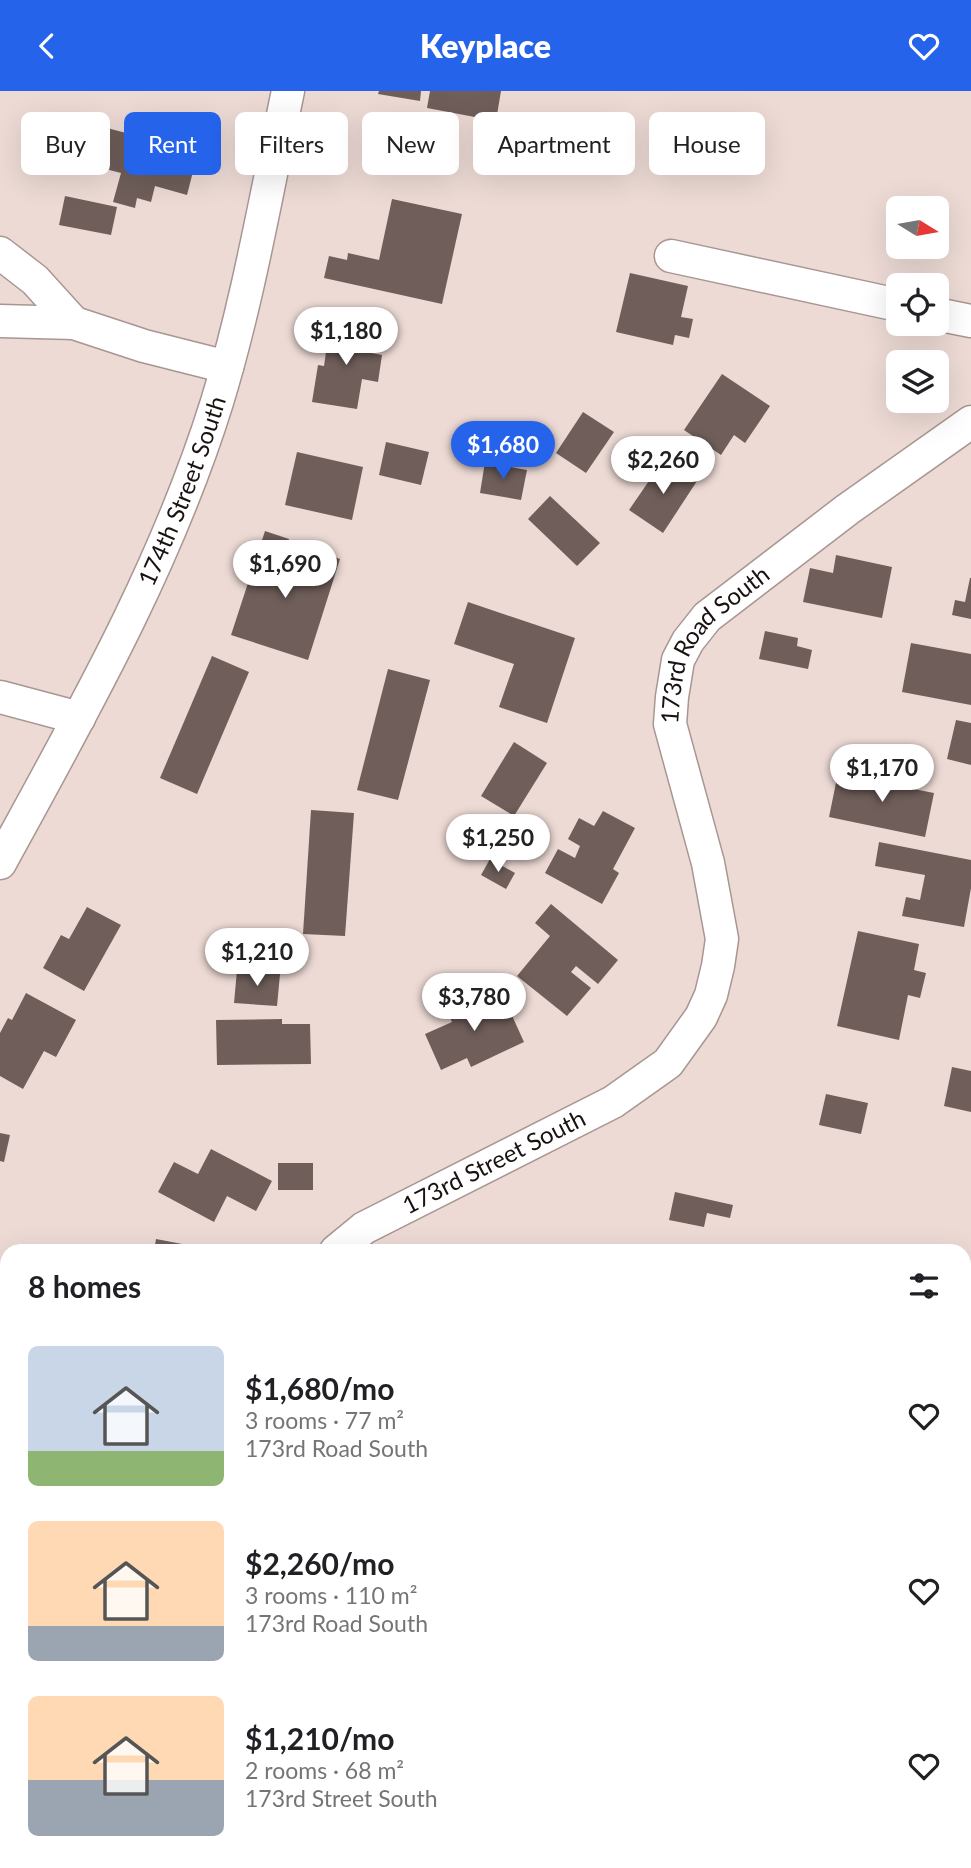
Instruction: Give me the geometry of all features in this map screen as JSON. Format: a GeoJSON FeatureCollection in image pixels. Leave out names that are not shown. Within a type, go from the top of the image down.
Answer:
{"type":"FeatureCollection","features":[{"type":"Feature","properties":{"kind":"street","name":"174th Street South"},"geometry":{"type":"LineString","coordinates":[[0,863],[139,603],[184,493],[217,403],[236,334],[288,91]]}},
{"type":"Feature","properties":{"kind":"street"},"geometry":{"type":"LineString","coordinates":[[0,253],[35,280],[74,323]]}},
{"type":"Feature","properties":{"kind":"street"},"geometry":{"type":"LineString","coordinates":[[671,255],[886,302]]}},
{"type":"Feature","properties":{"kind":"street"},"geometry":{"type":"LineString","coordinates":[[949,317],[971,321]]}},
{"type":"Feature","properties":{"kind":"street"},"geometry":{"type":"LineString","coordinates":[[0,321],[74,323],[144,346],[227,367]]}},
{"type":"Feature","properties":{"kind":"street","name":"173rd Road South"},"geometry":{"type":"LineString","coordinates":[[654,1074],[668,1063],[701,1017],[711,995],[722,939],[708,863],[670,725],[678,660],[688,641],[707,617],[848,509],[965,433]]}},
{"type":"Feature","properties":{"kind":"street"},"geometry":{"type":"LineString","coordinates":[[0,697],[79,718]]}},
{"type":"Feature","properties":{"kind":"street","name":"173rd Street South"},"geometry":{"type":"LineString","coordinates":[[345,1244],[364,1228],[613,1102],[654,1074]]}},
{"type":"Feature","properties":{"kind":"building"},"geometry":{"type":"Polygon","coordinates":[[[379,91],[421,91],[420,101],[378,94],[379,91]]]}},
{"type":"Feature","properties":{"kind":"building"},"geometry":{"type":"Polygon","coordinates":[[[430,91],[501,91],[498,112],[473,112],[473,117],[427,108],[430,91]]]}},
{"type":"Feature","properties":{"kind":"building"},"geometry":{"type":"Polygon","coordinates":[[[110,129],[124,132],[124,175],[192,175],[187,195],[155,186],[151,202],[137,198],[135,208],[113,202],[121,173],[110,170],[110,129]]]}},
{"type":"Feature","properties":{"kind":"building"},"geometry":{"type":"Polygon","coordinates":[[[65,196],[117,207],[111,235],[59,225],[65,196]]]}},
{"type":"Feature","properties":{"kind":"building"},"geometry":{"type":"Polygon","coordinates":[[[392,199],[462,214],[442,304],[324,278],[329,256],[347,260],[348,253],[379,260],[392,199]]]}},
{"type":"Feature","properties":{"kind":"building"},"geometry":{"type":"Polygon","coordinates":[[[630,273],[688,286],[681,317],[693,319],[689,338],[675,335],[673,345],[616,332],[630,273]]]}},
{"type":"Feature","properties":{"kind":"building"},"geometry":{"type":"Polygon","coordinates":[[[330,324],[370,330],[366,352],[382,355],[378,382],[362,379],[357,409],[312,402],[318,365],[324,366],[330,324]]]}},
{"type":"Feature","properties":{"kind":"building"},"geometry":{"type":"Polygon","coordinates":[[[722,374],[770,406],[745,443],[734,435],[721,455],[684,430],[722,374]]]}},
{"type":"Feature","properties":{"kind":"building"},"geometry":{"type":"Polygon","coordinates":[[[583,412],[614,432],[586,473],[556,453],[583,412]]]}},
{"type":"Feature","properties":{"kind":"building"},"geometry":{"type":"Polygon","coordinates":[[[386,442],[429,452],[421,485],[379,475],[386,442]]]}},
{"type":"Feature","properties":{"kind":"building"},"geometry":{"type":"Polygon","coordinates":[[[297,452],[363,467],[352,520],[285,505],[297,452]]]}},
{"type":"Feature","properties":{"kind":"building"},"geometry":{"type":"Polygon","coordinates":[[[664,459],[697,481],[663,533],[629,510],[664,459]]]}},
{"type":"Feature","properties":{"kind":"building"},"geometry":{"type":"Polygon","coordinates":[[[485,462],[527,470],[521,500],[480,493],[485,462]]]}},
{"type":"Feature","properties":{"kind":"building"},"geometry":{"type":"Polygon","coordinates":[[[550,496],[600,543],[577,566],[528,519],[550,496]]]}},
{"type":"Feature","properties":{"kind":"building"},"geometry":{"type":"Polygon","coordinates":[[[265,531],[289,539],[278,573],[301,581],[311,549],[340,559],[308,660],[231,635],[265,531]]]}},
{"type":"Feature","properties":{"kind":"building"},"geometry":{"type":"Polygon","coordinates":[[[836,555],[892,567],[882,618],[803,602],[810,568],[833,573],[836,555]]]}},
{"type":"Feature","properties":{"kind":"building"},"geometry":{"type":"Polygon","coordinates":[[[970,578],[971,619],[952,615],[955,600],[965,602],[970,578]]]}},
{"type":"Feature","properties":{"kind":"building"},"geometry":{"type":"Polygon","coordinates":[[[468,602],[575,638],[547,723],[499,707],[514,664],[454,644],[468,602]]]}},
{"type":"Feature","properties":{"kind":"building"},"geometry":{"type":"Polygon","coordinates":[[[765,631],[798,638],[797,646],[812,650],[808,669],[759,659],[765,631]]]}},
{"type":"Feature","properties":{"kind":"building"},"geometry":{"type":"Polygon","coordinates":[[[911,643],[971,654],[971,705],[902,692],[911,643]]]}},
{"type":"Feature","properties":{"kind":"building"},"geometry":{"type":"Polygon","coordinates":[[[212,656],[249,672],[197,794],[160,778],[212,656]]]}},
{"type":"Feature","properties":{"kind":"building"},"geometry":{"type":"Polygon","coordinates":[[[388,669],[430,680],[398,800],[357,790],[388,669]]]}},
{"type":"Feature","properties":{"kind":"building"},"geometry":{"type":"Polygon","coordinates":[[[956,720],[971,723],[971,765],[947,759],[956,720]]]}},
{"type":"Feature","properties":{"kind":"building"},"geometry":{"type":"Polygon","coordinates":[[[514,742],[547,763],[514,816],[481,796],[514,742]]]}},
{"type":"Feature","properties":{"kind":"building"},"geometry":{"type":"Polygon","coordinates":[[[881,771],[896,774],[893,785],[934,793],[925,837],[829,817],[838,773],[878,782],[881,771]]]}},
{"type":"Feature","properties":{"kind":"building"},"geometry":{"type":"Polygon","coordinates":[[[311,810],[354,813],[345,936],[303,934],[311,810]]]}},
{"type":"Feature","properties":{"kind":"building"},"geometry":{"type":"Polygon","coordinates":[[[603,811],[635,828],[613,869],[619,873],[602,904],[545,873],[558,849],[575,858],[580,846],[568,839],[579,818],[594,826],[603,811]]]}},
{"type":"Feature","properties":{"kind":"building"},"geometry":{"type":"Polygon","coordinates":[[[879,842],[971,860],[971,888],[964,927],[902,916],[906,897],[920,900],[925,875],[875,866],[879,842]]]}},
{"type":"Feature","properties":{"kind":"building"},"geometry":{"type":"Polygon","coordinates":[[[490,859],[515,873],[506,889],[481,875],[490,859]]]}},
{"type":"Feature","properties":{"kind":"building"},"geometry":{"type":"Polygon","coordinates":[[[551,904],[618,960],[598,984],[576,966],[571,972],[591,988],[567,1016],[517,976],[550,936],[535,923],[551,904]]]}},
{"type":"Feature","properties":{"kind":"building"},"geometry":{"type":"Polygon","coordinates":[[[87,907],[121,925],[84,991],[43,968],[61,935],[69,939],[87,907]]]}},
{"type":"Feature","properties":{"kind":"building"},"geometry":{"type":"Polygon","coordinates":[[[858,931],[919,944],[914,970],[926,973],[920,998],[908,995],[899,1040],[837,1026],[858,931]]]}},
{"type":"Feature","properties":{"kind":"building"},"geometry":{"type":"Polygon","coordinates":[[[237,970],[280,974],[277,1006],[234,1003],[237,970]]]}},
{"type":"Feature","properties":{"kind":"building"},"geometry":{"type":"Polygon","coordinates":[[[470,992],[478,1010],[504,998],[524,1042],[471,1067],[467,1058],[441,1070],[425,1034],[452,1022],[444,1004],[470,992]]]}},
{"type":"Feature","properties":{"kind":"building"},"geometry":{"type":"Polygon","coordinates":[[[26,993],[76,1020],[56,1057],[44,1051],[23,1089],[0,1076],[0,1033],[8,1018],[12,1020],[26,993]]]}},
{"type":"Feature","properties":{"kind":"building"},"geometry":{"type":"Polygon","coordinates":[[[282,1019],[282,1024],[310,1024],[311,1064],[217,1065],[216,1020],[282,1019]]]}},
{"type":"Feature","properties":{"kind":"building"},"geometry":{"type":"Polygon","coordinates":[[[952,1067],[971,1071],[971,1112],[944,1106],[952,1067]]]}},
{"type":"Feature","properties":{"kind":"building"},"geometry":{"type":"Polygon","coordinates":[[[826,1094],[868,1103],[861,1134],[819,1125],[826,1094]]]}},
{"type":"Feature","properties":{"kind":"building"},"geometry":{"type":"Polygon","coordinates":[[[0,1133],[10,1135],[4,1162],[0,1161],[0,1133]]]}},
{"type":"Feature","properties":{"kind":"building"},"geometry":{"type":"Polygon","coordinates":[[[211,1149],[272,1181],[256,1211],[227,1196],[214,1222],[158,1192],[174,1162],[198,1174],[211,1149]]]}},
{"type":"Feature","properties":{"kind":"building"},"geometry":{"type":"Polygon","coordinates":[[[278,1163],[313,1163],[313,1190],[278,1190],[278,1163]]]}},
{"type":"Feature","properties":{"kind":"building"},"geometry":{"type":"Polygon","coordinates":[[[675,1192],[733,1205],[730,1218],[707,1213],[704,1227],[669,1220],[675,1192]]]}},
{"type":"Feature","properties":{"kind":"building"},"geometry":{"type":"Polygon","coordinates":[[[156,1239],[182,1244],[155,1244],[156,1239]]]}}]}
